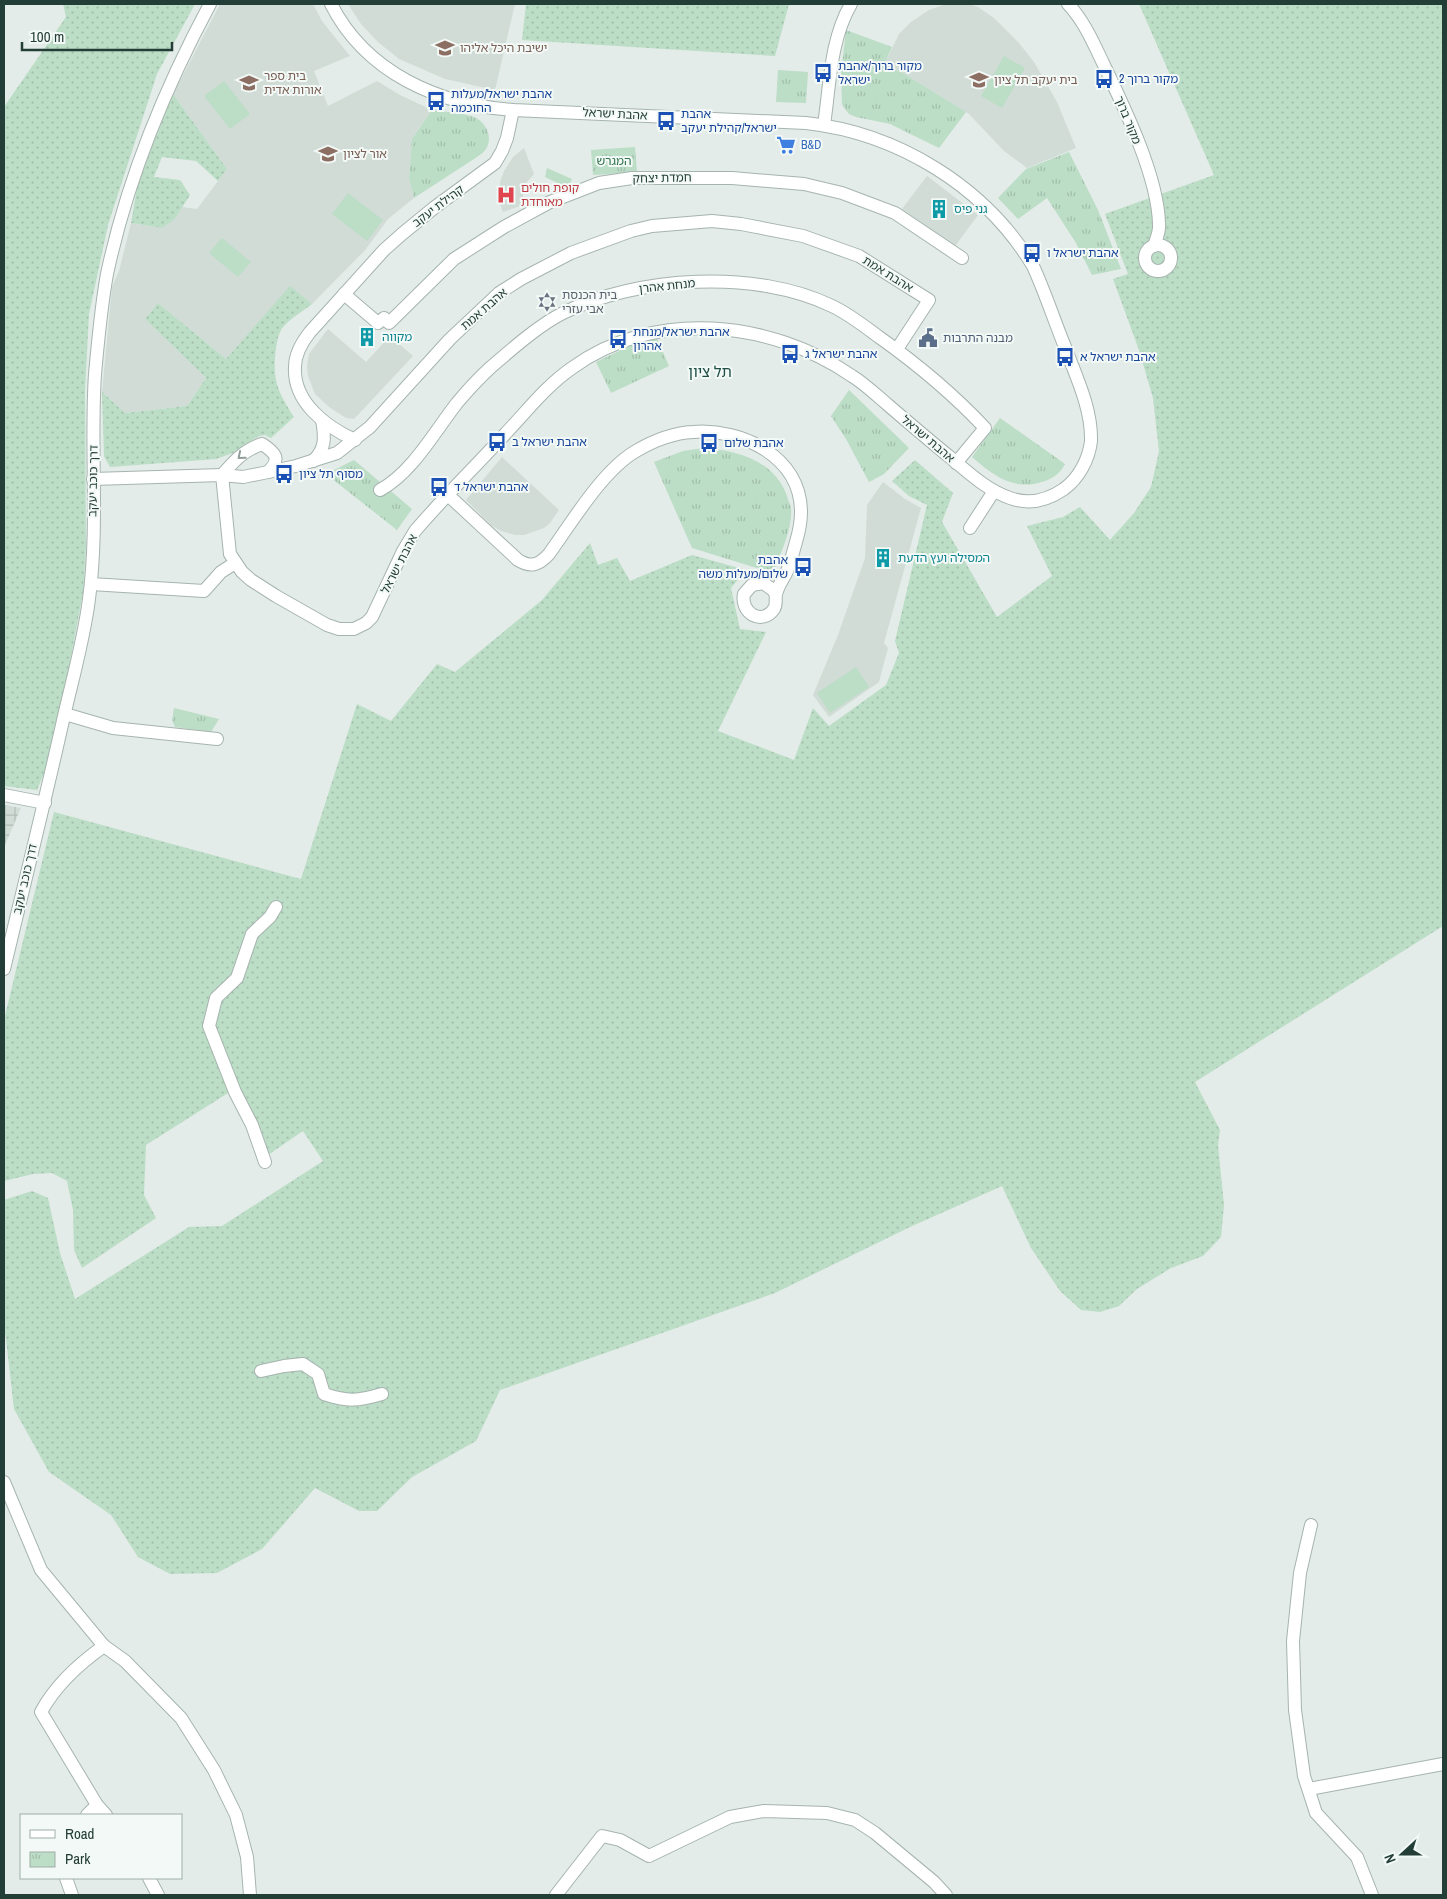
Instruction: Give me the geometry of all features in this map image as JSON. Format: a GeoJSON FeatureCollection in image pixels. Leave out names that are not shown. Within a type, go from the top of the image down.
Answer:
{"type":"FeatureCollection","features":[{"type":"Feature","properties":{"kind":"street","name":"דרך כוכב יעקב"},"geometry":{"type":"LineString","coordinates":[[4,969],[36,835],[46,803],[83,636],[90,584],[95,375],[107,276],[116,237],[166,93],[210,4]]}},
{"type":"Feature","properties":{"kind":"street","name":"אהבת ישראל"},"geometry":{"type":"LineString","coordinates":[[222,475],[228,541],[230,554],[235,563],[251,580],[300,610],[339,629],[354,629],[366,623],[372,617],[409,541],[425,520],[536,399],[571,369],[603,350],[645,334],[683,329],[732,330],[788,343],[815,354],[854,377],[984,485],[1012,499],[1025,502],[1048,498],[1069,485],[1079,472],[1090,448],[1091,437],[1086,406],[1033,266],[1022,248],[1004,227],[970,193],[954,180],[921,160],[881,141],[824,125],[496,109],[456,101],[415,85],[376,62],[346,29],[331,4]]}},
{"type":"Feature","properties":{"kind":"street"},"geometry":{"type":"LineString","coordinates":[[824,125],[835,46],[840,24],[851,4]]}},
{"type":"Feature","properties":{"kind":"street","name":"מקור ברוך"},"geometry":{"type":"LineString","coordinates":[[1068,4],[1085,26],[1128,119],[1154,190],[1158,206],[1160,247]]}},
{"type":"Feature","properties":{"kind":"street","name":"קהילת יעקב"},"geometry":{"type":"LineString","coordinates":[[355,440],[338,432],[322,420],[301,396],[295,378],[294,366],[299,349],[310,332],[384,250],[435,207],[495,163],[507,138],[514,110]]}},
{"type":"Feature","properties":{"kind":"street","name":"חמדת יצחק"},"geometry":{"type":"LineString","coordinates":[[344,294],[378,324],[384,318],[390,323],[454,260],[504,227],[550,202],[599,183],[632,178],[732,178],[804,184],[842,193],[896,213],[962,258]]}},
{"type":"Feature","properties":{"kind":"street","name":"אהבת אמת"},"geometry":{"type":"LineString","coordinates":[[93,479],[222,475],[243,477],[312,462],[337,453],[370,427],[450,339],[499,293],[521,279],[571,253],[631,231],[660,225],[712,222],[741,224],[803,236],[859,256],[929,300],[897,349]]}},
{"type":"Feature","properties":{"kind":"street","name":"מנחת אהרן"},"geometry":{"type":"LineString","coordinates":[[380,490],[403,472],[458,402],[490,368],[533,333],[563,313],[598,298],[649,286],[676,283],[736,282],[769,286],[831,306],[857,320],[897,349],[964,406],[985,428],[956,463]]}},
{"type":"Feature","properties":{"kind":"street"},"geometry":{"type":"LineString","coordinates":[[312,462],[319,455],[323,447],[322,420]]}},
{"type":"Feature","properties":{"kind":"street"},"geometry":{"type":"LineString","coordinates":[[448,495],[518,560],[530,565],[536,565],[543,561],[603,480],[635,451],[674,435],[693,432],[727,434],[748,440],[778,458],[787,470],[800,498],[800,526],[790,563],[786,574],[772,590]]}},
{"type":"Feature","properties":{"kind":"street"},"geometry":{"type":"LineString","coordinates":[[222,475],[238,457],[251,448],[262,444],[272,450],[276,459],[275,465],[268,472]]}},
{"type":"Feature","properties":{"kind":"street"},"geometry":{"type":"LineString","coordinates":[[970,528],[994,491]]}},
{"type":"Feature","properties":{"kind":"street"},"geometry":{"type":"LineString","coordinates":[[90,584],[204,591],[221,572],[235,563]]}},
{"type":"Feature","properties":{"kind":"street"},"geometry":{"type":"LineString","coordinates":[[65,714],[120,730],[217,739]]}},
{"type":"Feature","properties":{"kind":"street"},"geometry":{"type":"LineString","coordinates":[[4,795],[46,803]]}},
{"type":"Feature","properties":{"kind":"street"},"geometry":{"type":"LineString","coordinates":[[265,1162],[252,1125],[235,1092],[209,1026],[216,998],[237,978],[252,934],[270,917],[276,907]]}},
{"type":"Feature","properties":{"kind":"street"},"geometry":{"type":"LineString","coordinates":[[261,1371],[302,1364],[318,1374],[324,1394],[342,1400],[363,1399],[382,1394]]}},
{"type":"Feature","properties":{"kind":"street"},"geometry":{"type":"LineString","coordinates":[[4,1482],[41,1570],[104,1646],[125,1661],[181,1718],[214,1770],[236,1815],[247,1857],[250,1895]]}},
{"type":"Feature","properties":{"kind":"street"},"geometry":{"type":"LineString","coordinates":[[1311,1525],[1300,1574],[1293,1642],[1295,1710],[1304,1776],[1316,1814],[1356,1857],[1372,1895]]}},
{"type":"Feature","properties":{"kind":"street"},"geometry":{"type":"LineString","coordinates":[[104,1646],[48,1698],[41,1712],[105,1814]]}},
{"type":"Feature","properties":{"kind":"street"},"geometry":{"type":"LineString","coordinates":[[1309,1789],[1443,1764]]}},
{"type":"Feature","properties":{"kind":"street"},"geometry":{"type":"LineString","coordinates":[[88,1814],[98,1805]]}},
{"type":"Feature","properties":{"kind":"street"},"geometry":{"type":"LineString","coordinates":[[556,1895],[602,1836],[620,1840],[649,1856],[730,1817],[764,1811],[828,1813],[855,1820],[875,1833],[934,1882],[946,1895]]}},
{"type":"Feature","properties":{"kind":"street"},"geometry":{"type":"LineString","coordinates":[[66,1879],[72,1895]]}},
{"type":"Feature","properties":{"kind":"street"},"geometry":{"type":"LineString","coordinates":[[150,1879],[158,1895]]}},
{"type":"Feature","properties":{"kind":"shaded area"},"geometry":{"type":"Polygon","coordinates":[[[220,4],[313,4],[322,21],[350,56],[314,71],[328,106],[377,81],[400,95],[432,110],[412,139],[409,178],[414,198],[388,219],[366,249],[312,304],[290,287],[226,359],[158,303],[145,319],[206,378],[187,406],[125,413],[102,392],[112,287],[119,271],[131,223],[162,228],[174,220],[182,207],[197,209],[227,169],[173,94],[220,4]]]}},
{"type":"Feature","properties":{"kind":"shaded area","name":"ישיבת היכל אליהו"},"geometry":{"type":"Polygon","coordinates":[[[348,4],[515,4],[495,90],[445,79],[399,59],[378,42],[361,24],[348,4]]]}},
{"type":"Feature","properties":{"kind":"shaded area","name":"בית יעקב תל ציון"},"geometry":{"type":"Polygon","coordinates":[[[946,4],[969,4],[978,7],[994,18],[1019,43],[1034,62],[1057,102],[1076,148],[1027,168],[1004,151],[969,114],[903,73],[884,65],[899,34],[911,22],[929,10],[946,4]]]}},
{"type":"Feature","properties":{"kind":"shaded area"},"geometry":{"type":"Polygon","coordinates":[[[524,148],[534,174],[526,183],[523,205],[503,212],[499,201],[500,182],[504,171],[513,157],[524,148]]]}},
{"type":"Feature","properties":{"kind":"shaded area"},"geometry":{"type":"Polygon","coordinates":[[[927,176],[978,215],[953,249],[902,209],[927,176]]]}},
{"type":"Feature","properties":{"kind":"shaded area"},"geometry":{"type":"Polygon","coordinates":[[[328,329],[366,362],[390,336],[413,356],[354,419],[346,418],[329,407],[315,394],[308,376],[309,354],[328,329]]]}},
{"type":"Feature","properties":{"kind":"shaded area"},"geometry":{"type":"Polygon","coordinates":[[[502,457],[559,510],[544,528],[524,535],[515,535],[501,531],[491,525],[466,500],[502,457]]]}},
{"type":"Feature","properties":{"kind":"shaded area"},"geometry":{"type":"Polygon","coordinates":[[[883,482],[905,499],[921,508],[884,643],[888,648],[879,682],[829,717],[813,695],[838,635],[865,558],[867,505],[883,482]]]}},
{"type":"Feature","properties":{"kind":"shaded area"},"geometry":{"type":"Polygon","coordinates":[[[4,805],[21,808],[5,845],[4,866],[4,805]]]}},
{"type":"Feature","properties":{"kind":"green space"},"geometry":{"type":"Polygon","coordinates":[[[63,4],[195,4],[157,74],[108,225],[89,314],[85,391],[86,547],[83,593],[63,699],[48,764],[37,790],[4,786],[4,107],[66,17],[63,4]]]}},
{"type":"Feature","properties":{"kind":"green space"},"geometry":{"type":"Polygon","coordinates":[[[526,4],[789,4],[775,56],[522,40],[526,4]]]}},
{"type":"Feature","properties":{"kind":"green space"},"geometry":{"type":"Polygon","coordinates":[[[1139,4],[1443,4],[1443,926],[1195,1082],[1220,1130],[1218,1145],[1224,1205],[1221,1237],[1203,1256],[1171,1268],[1137,1289],[1119,1306],[1100,1312],[1081,1310],[1060,1291],[1031,1248],[1002,1186],[910,1227],[775,1293],[500,1390],[476,1441],[412,1477],[377,1511],[359,1511],[315,1488],[262,1549],[217,1573],[170,1574],[138,1557],[111,1515],[49,1472],[14,1409],[4,1322],[4,1200],[32,1191],[48,1198],[60,1253],[75,1299],[189,1227],[222,1226],[323,1161],[303,1131],[268,1155],[228,1093],[146,1145],[144,1195],[156,1218],[82,1268],[74,1250],[73,1210],[67,1181],[52,1173],[33,1174],[4,1181],[4,1020],[54,812],[301,879],[357,704],[391,721],[437,664],[455,672],[542,600],[590,543],[598,565],[617,558],[630,581],[692,555],[746,570],[731,588],[740,629],[766,632],[718,731],[794,760],[813,708],[829,726],[886,685],[899,653],[895,641],[927,505],[909,496],[892,481],[915,460],[953,493],[942,522],[997,617],[1052,576],[1027,526],[1063,517],[1080,507],[1110,540],[1134,513],[1151,487],[1159,451],[1153,398],[1139,350],[1113,279],[1128,274],[1105,214],[1214,175],[1139,4]]]}},
{"type":"Feature","properties":{"kind":"green space"},"geometry":{"type":"Polygon","coordinates":[[[846,30],[892,47],[884,65],[903,73],[966,112],[939,148],[890,124],[856,117],[849,114],[845,109],[842,104],[841,74],[846,30]]]}},
{"type":"Feature","properties":{"kind":"green space"},"geometry":{"type":"Polygon","coordinates":[[[1004,56],[1025,68],[1002,108],[981,96],[1004,56]]]}},
{"type":"Feature","properties":{"kind":"green space"},"geometry":{"type":"Polygon","coordinates":[[[778,70],[808,72],[806,103],[776,102],[778,70]]]}},
{"type":"Feature","properties":{"kind":"green space"},"geometry":{"type":"Polygon","coordinates":[[[224,81],[250,114],[230,129],[204,96],[224,81]]]}},
{"type":"Feature","properties":{"kind":"green space"},"geometry":{"type":"Polygon","coordinates":[[[173,94],[227,169],[218,181],[196,161],[162,157],[154,177],[180,180],[190,195],[174,220],[162,228],[131,223],[137,188],[173,94]]]}},
{"type":"Feature","properties":{"kind":"green space"},"geometry":{"type":"Polygon","coordinates":[[[432,110],[476,118],[488,132],[488,145],[481,154],[414,198],[409,178],[412,139],[432,110]]]}},
{"type":"Feature","properties":{"kind":"green space","name":"המגרש"},"geometry":{"type":"Polygon","coordinates":[[[635,147],[637,172],[593,175],[591,150],[635,147]]]}},
{"type":"Feature","properties":{"kind":"green space"},"geometry":{"type":"Polygon","coordinates":[[[1069,152],[1098,210],[1121,269],[1092,275],[1076,243],[1047,198],[1018,219],[998,198],[1026,169],[1069,152]]]}},
{"type":"Feature","properties":{"kind":"green space"},"geometry":{"type":"Polygon","coordinates":[[[547,168],[572,179],[568,188],[545,177],[547,168]]]}},
{"type":"Feature","properties":{"kind":"green space"},"geometry":{"type":"Polygon","coordinates":[[[348,193],[383,220],[367,241],[332,214],[348,193]]]}},
{"type":"Feature","properties":{"kind":"green space"},"geometry":{"type":"Polygon","coordinates":[[[222,238],[251,262],[238,277],[209,253],[222,238]]]}},
{"type":"Feature","properties":{"kind":"green space"},"geometry":{"type":"Polygon","coordinates":[[[290,286],[312,304],[282,328],[276,345],[275,377],[283,399],[294,417],[271,438],[265,435],[259,436],[233,453],[216,459],[110,467],[104,456],[102,392],[125,413],[187,406],[206,378],[145,319],[158,303],[226,359],[290,286]]]}},
{"type":"Feature","properties":{"kind":"green space"},"geometry":{"type":"Polygon","coordinates":[[[655,334],[669,366],[611,393],[596,362],[655,334]]]}},
{"type":"Feature","properties":{"kind":"green space"},"geometry":{"type":"Polygon","coordinates":[[[849,390],[909,448],[884,474],[869,482],[846,439],[831,416],[849,390]]]}},
{"type":"Feature","properties":{"kind":"green space"},"geometry":{"type":"Polygon","coordinates":[[[1000,418],[1065,464],[1059,472],[1045,481],[1024,485],[997,476],[972,457],[1000,418]]]}},
{"type":"Feature","properties":{"kind":"green space"},"geometry":{"type":"Polygon","coordinates":[[[703,448],[729,451],[753,460],[774,474],[781,484],[791,507],[791,515],[785,541],[773,573],[692,548],[654,462],[683,451],[703,448]]]}},
{"type":"Feature","properties":{"kind":"green space"},"geometry":{"type":"Polygon","coordinates":[[[354,460],[412,509],[397,530],[326,474],[354,460]]]}},
{"type":"Feature","properties":{"kind":"green space"},"geometry":{"type":"Polygon","coordinates":[[[856,667],[869,687],[830,713],[817,693],[856,667]]]}},
{"type":"Feature","properties":{"kind":"green space"},"geometry":{"type":"Polygon","coordinates":[[[174,708],[219,719],[211,732],[175,727],[172,720],[174,708]]]}},
{"type":"Feature","properties":{"kind":"place","name":"ישיבת היכל אליהו"},"geometry":{"type":"Point","coordinates":[445,48]}},
{"type":"Feature","properties":{"kind":"place","name":"מקור ברוך/אהבת ישראל"},"geometry":{"type":"Point","coordinates":[823,73]}},
{"type":"Feature","properties":{"kind":"place","name":"מקור ברוך 2"},"geometry":{"type":"Point","coordinates":[1104,79]}},
{"type":"Feature","properties":{"kind":"place","name":"בית יעקב תל ציון"},"geometry":{"type":"Point","coordinates":[979,80]}},
{"type":"Feature","properties":{"kind":"place","name":"בית ספר אורות אדית"},"geometry":{"type":"Point","coordinates":[249,83]}},
{"type":"Feature","properties":{"kind":"place","name":"אהבת ישראל/מעלות החוכמה"},"geometry":{"type":"Point","coordinates":[436,101]}},
{"type":"Feature","properties":{"kind":"place","name":"אהבת ישראל/קהילת יעקב"},"geometry":{"type":"Point","coordinates":[666,121]}},
{"type":"Feature","properties":{"kind":"place","name":"B&D"},"geometry":{"type":"Point","coordinates":[786,145]}},
{"type":"Feature","properties":{"kind":"place","name":"אור לציון"},"geometry":{"type":"Point","coordinates":[328,154]}},
{"type":"Feature","properties":{"kind":"place","name":"קופת חולים מאוחדת"},"geometry":{"type":"Point","coordinates":[506,195]}},
{"type":"Feature","properties":{"kind":"place","name":"גני פיס"},"geometry":{"type":"Point","coordinates":[939,209]}},
{"type":"Feature","properties":{"kind":"place","name":"אהבת ישראל ו"},"geometry":{"type":"Point","coordinates":[1032,253]}},
{"type":"Feature","properties":{"kind":"place","name":"בית הכנסת אבי עזרי"},"geometry":{"type":"Point","coordinates":[547,302]}},
{"type":"Feature","properties":{"kind":"place","name":"מקווה"},"geometry":{"type":"Point","coordinates":[367,337]}},
{"type":"Feature","properties":{"kind":"place","name":"מבנה התרבות"},"geometry":{"type":"Point","coordinates":[928,338]}},
{"type":"Feature","properties":{"kind":"place","name":"אהבת ישראל/מנחת אהרון"},"geometry":{"type":"Point","coordinates":[618,339]}},
{"type":"Feature","properties":{"kind":"place","name":"אהבת ישראל ג"},"geometry":{"type":"Point","coordinates":[790,354]}},
{"type":"Feature","properties":{"kind":"place","name":"אהבת ישראל א"},"geometry":{"type":"Point","coordinates":[1065,357]}},
{"type":"Feature","properties":{"kind":"place","name":"אהבת ישראל ב"},"geometry":{"type":"Point","coordinates":[497,442]}},
{"type":"Feature","properties":{"kind":"place","name":"אהבת שלום"},"geometry":{"type":"Point","coordinates":[709,443]}},
{"type":"Feature","properties":{"kind":"place","name":"מסוף תל ציון"},"geometry":{"type":"Point","coordinates":[284,474]}},
{"type":"Feature","properties":{"kind":"place","name":"אהבת ישראל ד"},"geometry":{"type":"Point","coordinates":[439,487]}},
{"type":"Feature","properties":{"kind":"place","name":"המסילה ועץ הדעת"},"geometry":{"type":"Point","coordinates":[883,558]}},
{"type":"Feature","properties":{"kind":"place","name":"אהבת שלום/מעלות משה"},"geometry":{"type":"Point","coordinates":[803,567]}},
{"type":"Feature","properties":{"kind":"district","name":"תל ציון"},"geometry":{"type":"Point","coordinates":[710,372]}}]}
